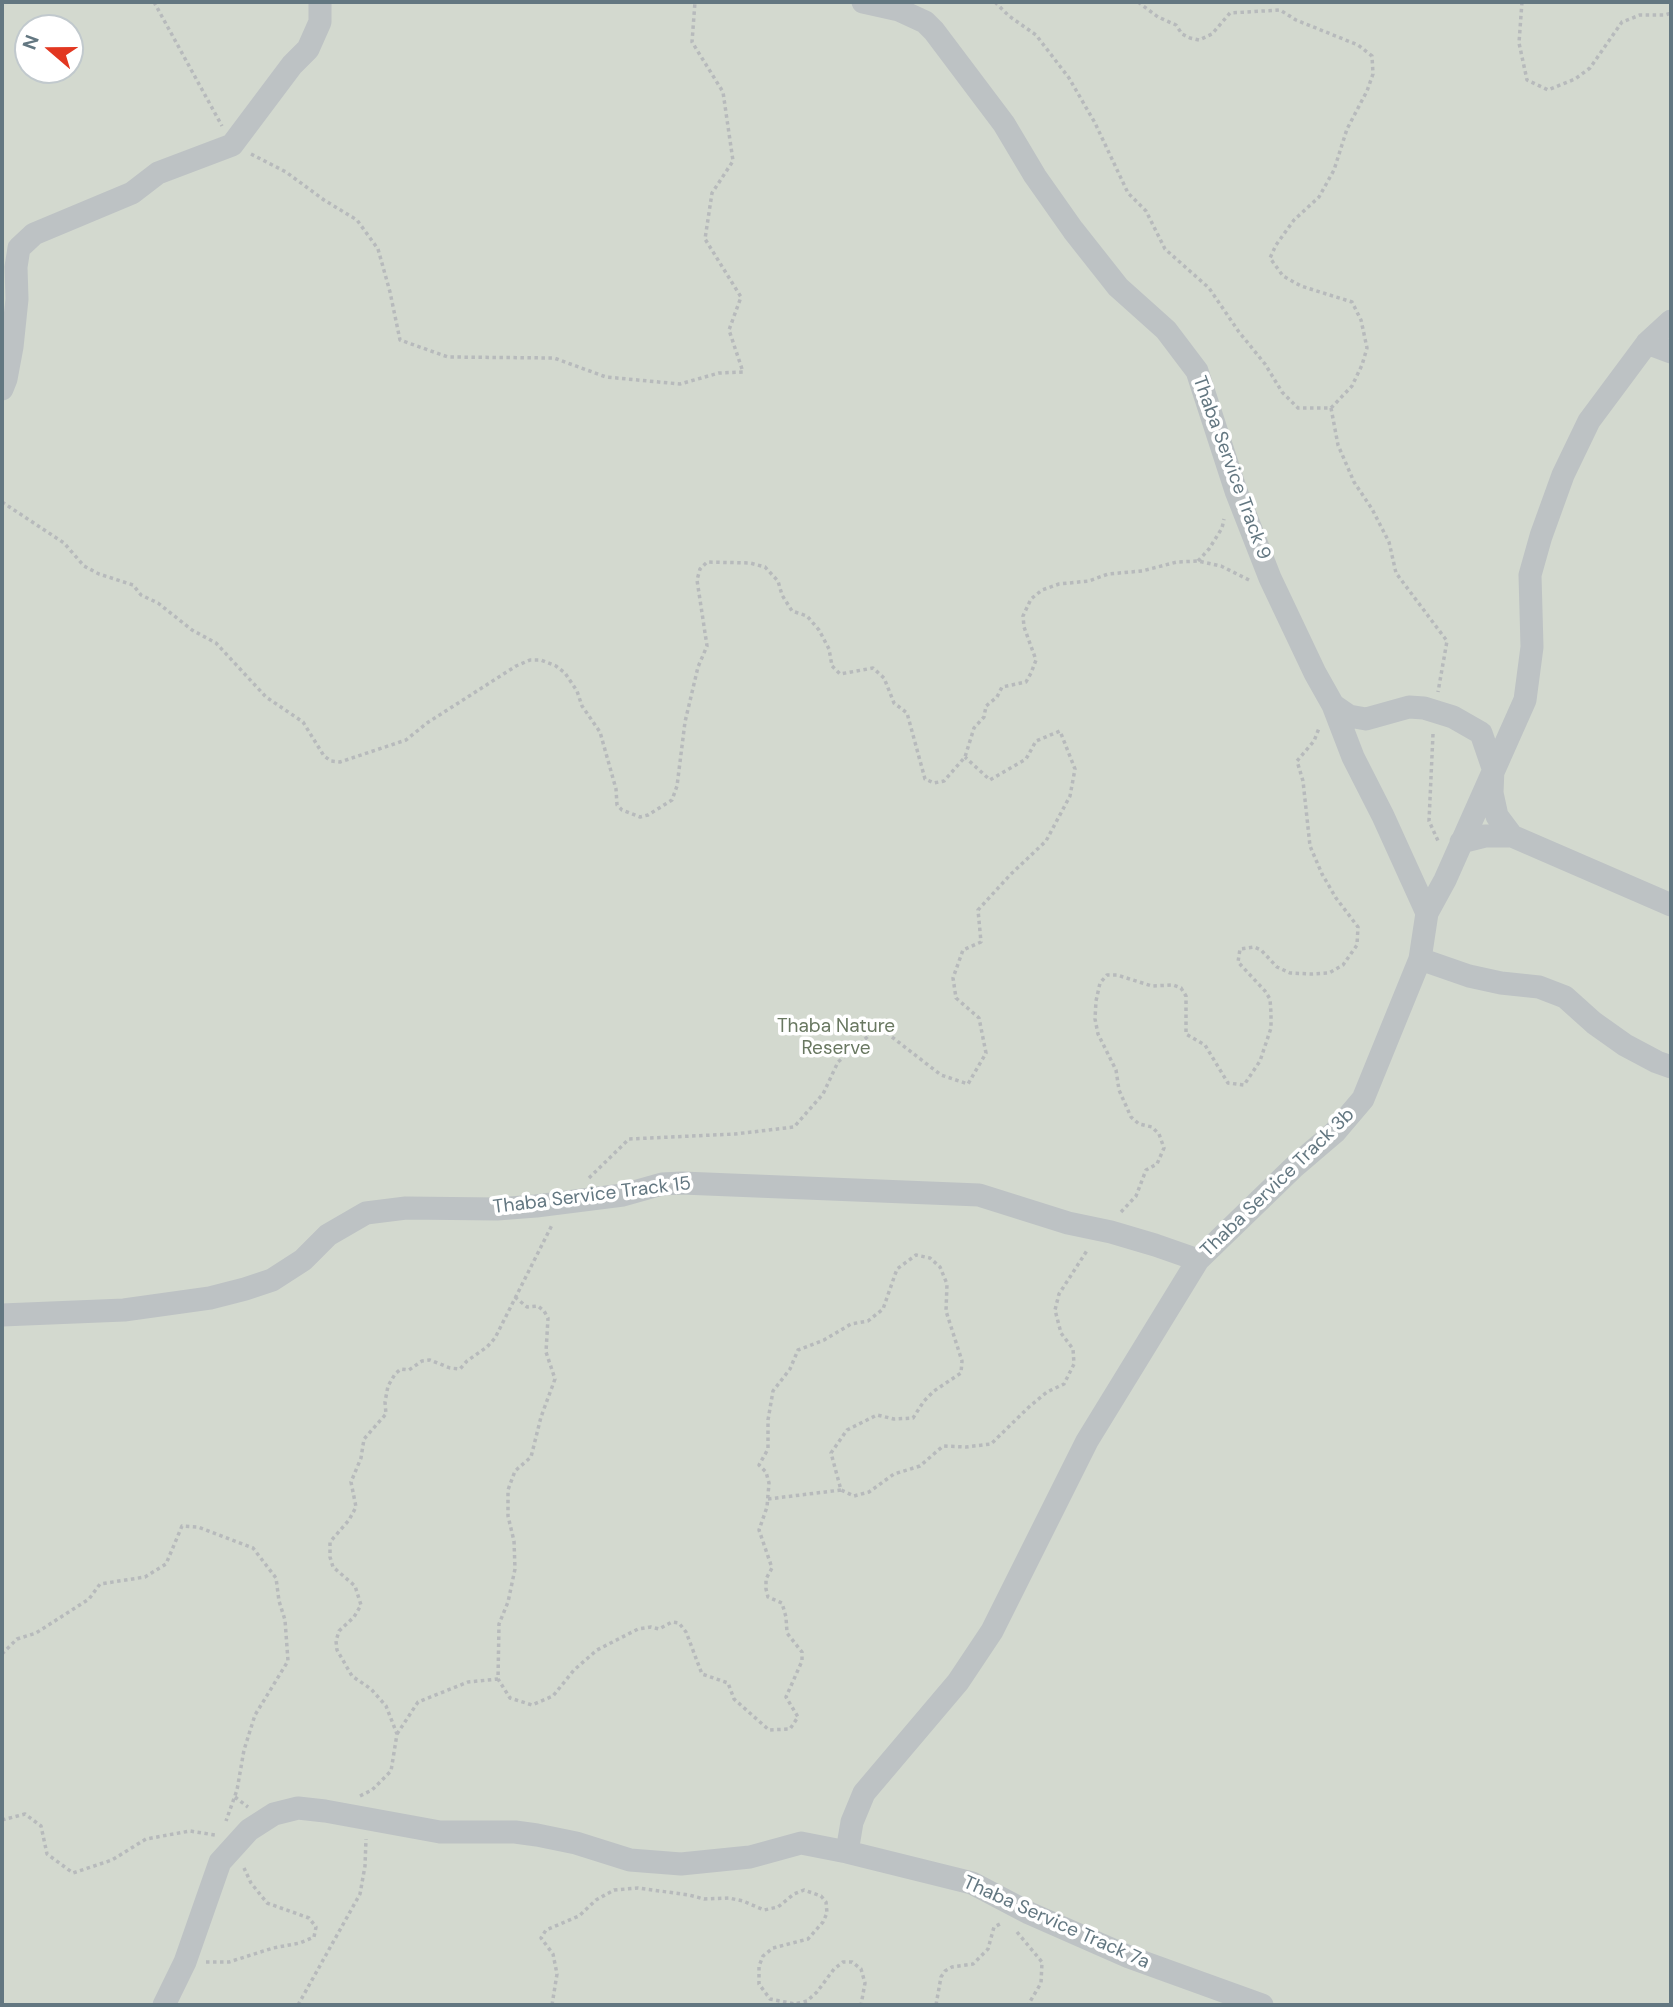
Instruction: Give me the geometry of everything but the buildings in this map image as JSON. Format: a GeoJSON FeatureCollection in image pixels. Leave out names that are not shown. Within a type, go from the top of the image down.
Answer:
{"type":"FeatureCollection","features":[{"type":"Feature","properties":{"kind":"street"},"geometry":{"type":"LineString","coordinates":[[2,389],[12,347],[19,248],[34,234],[66,218],[132,193],[158,173],[232,145],[292,65],[308,49],[320,22],[320,2]]}},
{"type":"Feature","properties":{"kind":"street","name":"Thaba Service Track 9"},"geometry":{"type":"LineString","coordinates":[[863,2],[899,10],[925,23],[934,32],[1004,124],[1035,176],[1073,230],[1118,287],[1182,348],[1197,371],[1236,491],[1277,593],[1333,705],[1353,757],[1384,816],[1427,913]]}},
{"type":"Feature","properties":{"kind":"street","name":"Thaba Service Track 3b"},"geometry":{"type":"LineString","coordinates":[[847,1852],[852,1822],[864,1793],[958,1682],[992,1631],[1087,1441],[1198,1260],[1294,1167],[1335,1132],[1363,1099],[1420,959],[1427,913],[1451,866],[1525,700],[1532,647],[1530,575],[1563,475],[1589,421],[1647,343],[1671,321]]}},
{"type":"Feature","properties":{"kind":"street"},"geometry":{"type":"LineString","coordinates":[[1647,343],[1671,352]]}},
{"type":"Feature","properties":{"kind":"street"},"geometry":{"type":"LineString","coordinates":[[1333,705],[1349,716],[1366,719],[1409,707],[1433,711],[1454,717],[1481,733],[1493,768],[1492,793],[1497,816],[1512,836]]}},
{"type":"Feature","properties":{"kind":"street"},"geometry":{"type":"LineString","coordinates":[[1461,842],[1485,836],[1512,836],[1671,905]]}},
{"type":"Feature","properties":{"kind":"street"},"geometry":{"type":"LineString","coordinates":[[1420,959],[1469,976],[1539,987],[1565,996],[1594,1023],[1625,1045],[1671,1067]]}},
{"type":"Feature","properties":{"kind":"street","name":"Thaba Service Track 15"},"geometry":{"type":"LineString","coordinates":[[2,1315],[124,1310],[210,1298],[245,1289],[272,1280],[303,1260],[328,1235],[366,1213],[406,1208],[497,1209],[623,1195],[662,1184],[682,1182],[979,1195],[1144,1241],[1198,1260]]}},
{"type":"Feature","properties":{"kind":"street","name":"Thaba Service Track 7a"},"geometry":{"type":"LineString","coordinates":[[164,2005],[185,1962],[227,1841],[274,1814],[298,1808],[440,1832],[515,1832],[537,1835],[576,1843],[630,1860],[681,1864],[750,1857],[801,1843],[847,1852],[972,1883],[1029,1913],[1129,1957],[1262,2005]]}},
{"type":"Feature","properties":{"kind":"path"},"geometry":{"type":"LineString","coordinates":[[154,2],[232,145],[286,172],[324,200],[358,220],[378,249],[400,340],[448,357],[554,358],[606,377],[680,384],[719,373],[743,372],[729,330],[741,297],[705,239],[712,193],[733,161],[723,92],[692,42],[695,2]]}},
{"type":"Feature","properties":{"kind":"path"},"geometry":{"type":"LineString","coordinates":[[995,2],[1009,16],[1036,35],[1069,78],[1095,123],[1128,193],[1146,211],[1165,249],[1209,288],[1265,364],[1282,392],[1298,408],[1331,408],[1352,386],[1362,365],[1367,348],[1361,320],[1352,302],[1301,286],[1283,276],[1270,258],[1294,220],[1319,197],[1334,170],[1347,129],[1373,74],[1372,56],[1358,45],[1303,23],[1280,10],[1230,13],[1212,34],[1199,40],[1182,34],[1176,25],[1158,17],[1138,2]]}},
{"type":"Feature","properties":{"kind":"path"},"geometry":{"type":"LineString","coordinates":[[1522,2],[1519,43],[1527,80],[1548,90],[1575,79],[1590,68],[1622,22],[1640,15],[1671,13]]}},
{"type":"Feature","properties":{"kind":"path"},"geometry":{"type":"LineString","coordinates":[[1331,408],[1338,444],[1354,482],[1389,542],[1396,573],[1447,641],[1433,711],[1429,821],[1451,866]]}},
{"type":"Feature","properties":{"kind":"path"},"geometry":{"type":"LineString","coordinates":[[2,502],[65,543],[84,566],[132,585],[191,630],[216,643],[266,697],[303,722],[324,756],[331,761],[340,762],[406,740],[426,723],[516,666],[530,660],[541,660],[556,666],[565,673],[600,732],[616,789],[617,805],[622,810],[640,817],[672,800],[677,786],[685,722],[698,667],[707,646],[697,580],[700,569],[707,562],[750,563],[765,567],[778,581],[782,595],[792,611],[807,617],[819,630],[829,649],[832,666],[840,674],[873,668],[884,678],[894,703],[906,713],[925,779],[934,783],[944,781],[965,757],[974,728],[984,716],[986,706],[1002,687],[1026,682],[1036,660],[1024,627],[1023,616],[1031,599],[1042,590],[1059,584],[1089,581],[1108,573],[1142,571],[1177,562],[1198,561],[1221,566],[1277,593]]}},
{"type":"Feature","properties":{"kind":"path"},"geometry":{"type":"LineString","coordinates":[[1198,561],[1222,528],[1224,516]]}},
{"type":"Feature","properties":{"kind":"path"},"geometry":{"type":"LineString","coordinates":[[768,1499],[841,1490],[854,1496],[869,1492],[894,1474],[920,1466],[943,1446],[991,1444],[1046,1392],[1064,1384],[1074,1364],[1073,1349],[1061,1333],[1055,1310],[1059,1294],[1101,1231],[1136,1196],[1146,1170],[1157,1164],[1164,1148],[1159,1134],[1152,1127],[1139,1124],[1131,1117],[1119,1090],[1116,1070],[1098,1034],[1095,1019],[1100,983],[1108,975],[1117,975],[1152,986],[1173,985],[1181,988],[1186,996],[1186,1034],[1205,1045],[1228,1083],[1244,1085],[1259,1061],[1271,1028],[1271,1013],[1270,999],[1265,991],[1238,962],[1240,949],[1254,947],[1261,950],[1277,967],[1290,973],[1329,974],[1343,965],[1357,945],[1358,927],[1331,890],[1310,846],[1303,781],[1297,761],[1314,741],[1333,705]]}},
{"type":"Feature","properties":{"kind":"path"},"geometry":{"type":"LineString","coordinates":[[397,1734],[386,1706],[371,1689],[352,1676],[337,1650],[339,1631],[354,1617],[361,1605],[355,1586],[333,1567],[330,1557],[330,1542],[349,1520],[356,1507],[351,1482],[361,1458],[364,1439],[386,1414],[388,1386],[401,1369],[409,1370],[422,1361],[430,1360],[460,1369],[495,1338],[564,1202],[629,1139],[735,1134],[793,1127],[823,1094],[838,1062],[879,1027],[941,1074],[968,1084],[986,1053],[979,1018],[956,998],[953,978],[963,950],[981,942],[978,910],[1046,841],[1070,796],[1075,769],[1060,731],[1036,741],[1026,759],[990,780],[965,757]]}},
{"type":"Feature","properties":{"kind":"path"},"geometry":{"type":"LineString","coordinates":[[514,1297],[527,1307],[538,1306],[548,1318],[545,1352],[555,1378],[531,1457],[515,1471],[508,1490],[508,1516],[514,1541],[514,1569],[508,1601],[499,1624],[498,1679],[510,1698],[532,1705],[552,1696],[574,1670],[597,1650],[638,1629],[659,1629],[672,1622],[679,1623],[686,1632],[702,1674],[728,1684],[734,1699],[769,1730],[790,1729],[798,1717],[786,1697],[802,1661],[802,1652],[787,1633],[782,1603],[768,1597],[766,1579],[772,1568],[759,1530],[768,1499],[769,1483],[766,1472],[759,1465],[768,1449],[768,1420],[773,1391],[790,1369],[799,1350],[824,1340],[851,1324],[868,1321],[883,1309],[897,1269],[916,1255],[930,1258],[940,1267],[947,1284],[946,1311],[962,1361],[961,1373],[934,1391],[913,1418],[894,1419],[877,1415],[847,1430],[831,1453],[841,1490]]}},
{"type":"Feature","properties":{"kind":"path"},"geometry":{"type":"LineString","coordinates":[[2,1654],[16,1639],[36,1633],[89,1599],[100,1584],[145,1577],[166,1564],[182,1526],[198,1527],[253,1548],[276,1578],[285,1620],[288,1661],[256,1715],[244,1751],[227,1841],[251,1883],[267,1903],[309,1918],[316,1927],[314,1937],[300,1944],[273,1948],[229,1962],[185,1962]]}},
{"type":"Feature","properties":{"kind":"path"},"geometry":{"type":"LineString","coordinates":[[325,1811],[372,1790],[391,1771],[397,1734],[418,1702],[468,1682],[498,1679]]}},
{"type":"Feature","properties":{"kind":"path"},"geometry":{"type":"LineString","coordinates":[[298,2005],[360,1894],[372,1790]]}},
{"type":"Feature","properties":{"kind":"path"},"geometry":{"type":"LineString","coordinates":[[2,1820],[25,1814],[41,1826],[47,1854],[73,1873],[112,1860],[146,1839],[190,1831],[227,1841]]}},
{"type":"Feature","properties":{"kind":"path"},"geometry":{"type":"LineString","coordinates":[[552,2005],[557,1975],[556,1962],[541,1938],[545,1930],[579,1916],[596,1900],[614,1890],[638,1888],[704,1899],[729,1898],[764,1910],[778,1907],[794,1894],[804,1890],[821,1896],[826,1902],[827,1913],[823,1922],[808,1940],[772,1948],[763,1956],[759,1966],[759,1984],[770,1998],[795,2004],[807,2001],[844,1962],[852,1962],[861,1969],[865,1983],[861,2005]]}},
{"type":"Feature","properties":{"kind":"path"},"geometry":{"type":"LineString","coordinates":[[936,2005],[941,1977],[945,1971],[952,1967],[973,1964],[988,1949],[994,1927],[1001,1923],[1007,1925]]}},
{"type":"Feature","properties":{"kind":"path"},"geometry":{"type":"LineString","coordinates":[[1015,1930],[1042,1962],[1041,1983],[1028,2005]]}},
{"type":"Feature","properties":{"kind":"green space","name":"Thaba Nature Reserve"},"geometry":{"type":"Polygon","coordinates":[[[2,2],[1671,2],[1671,2005],[2,2005],[2,2]]]}}]}
